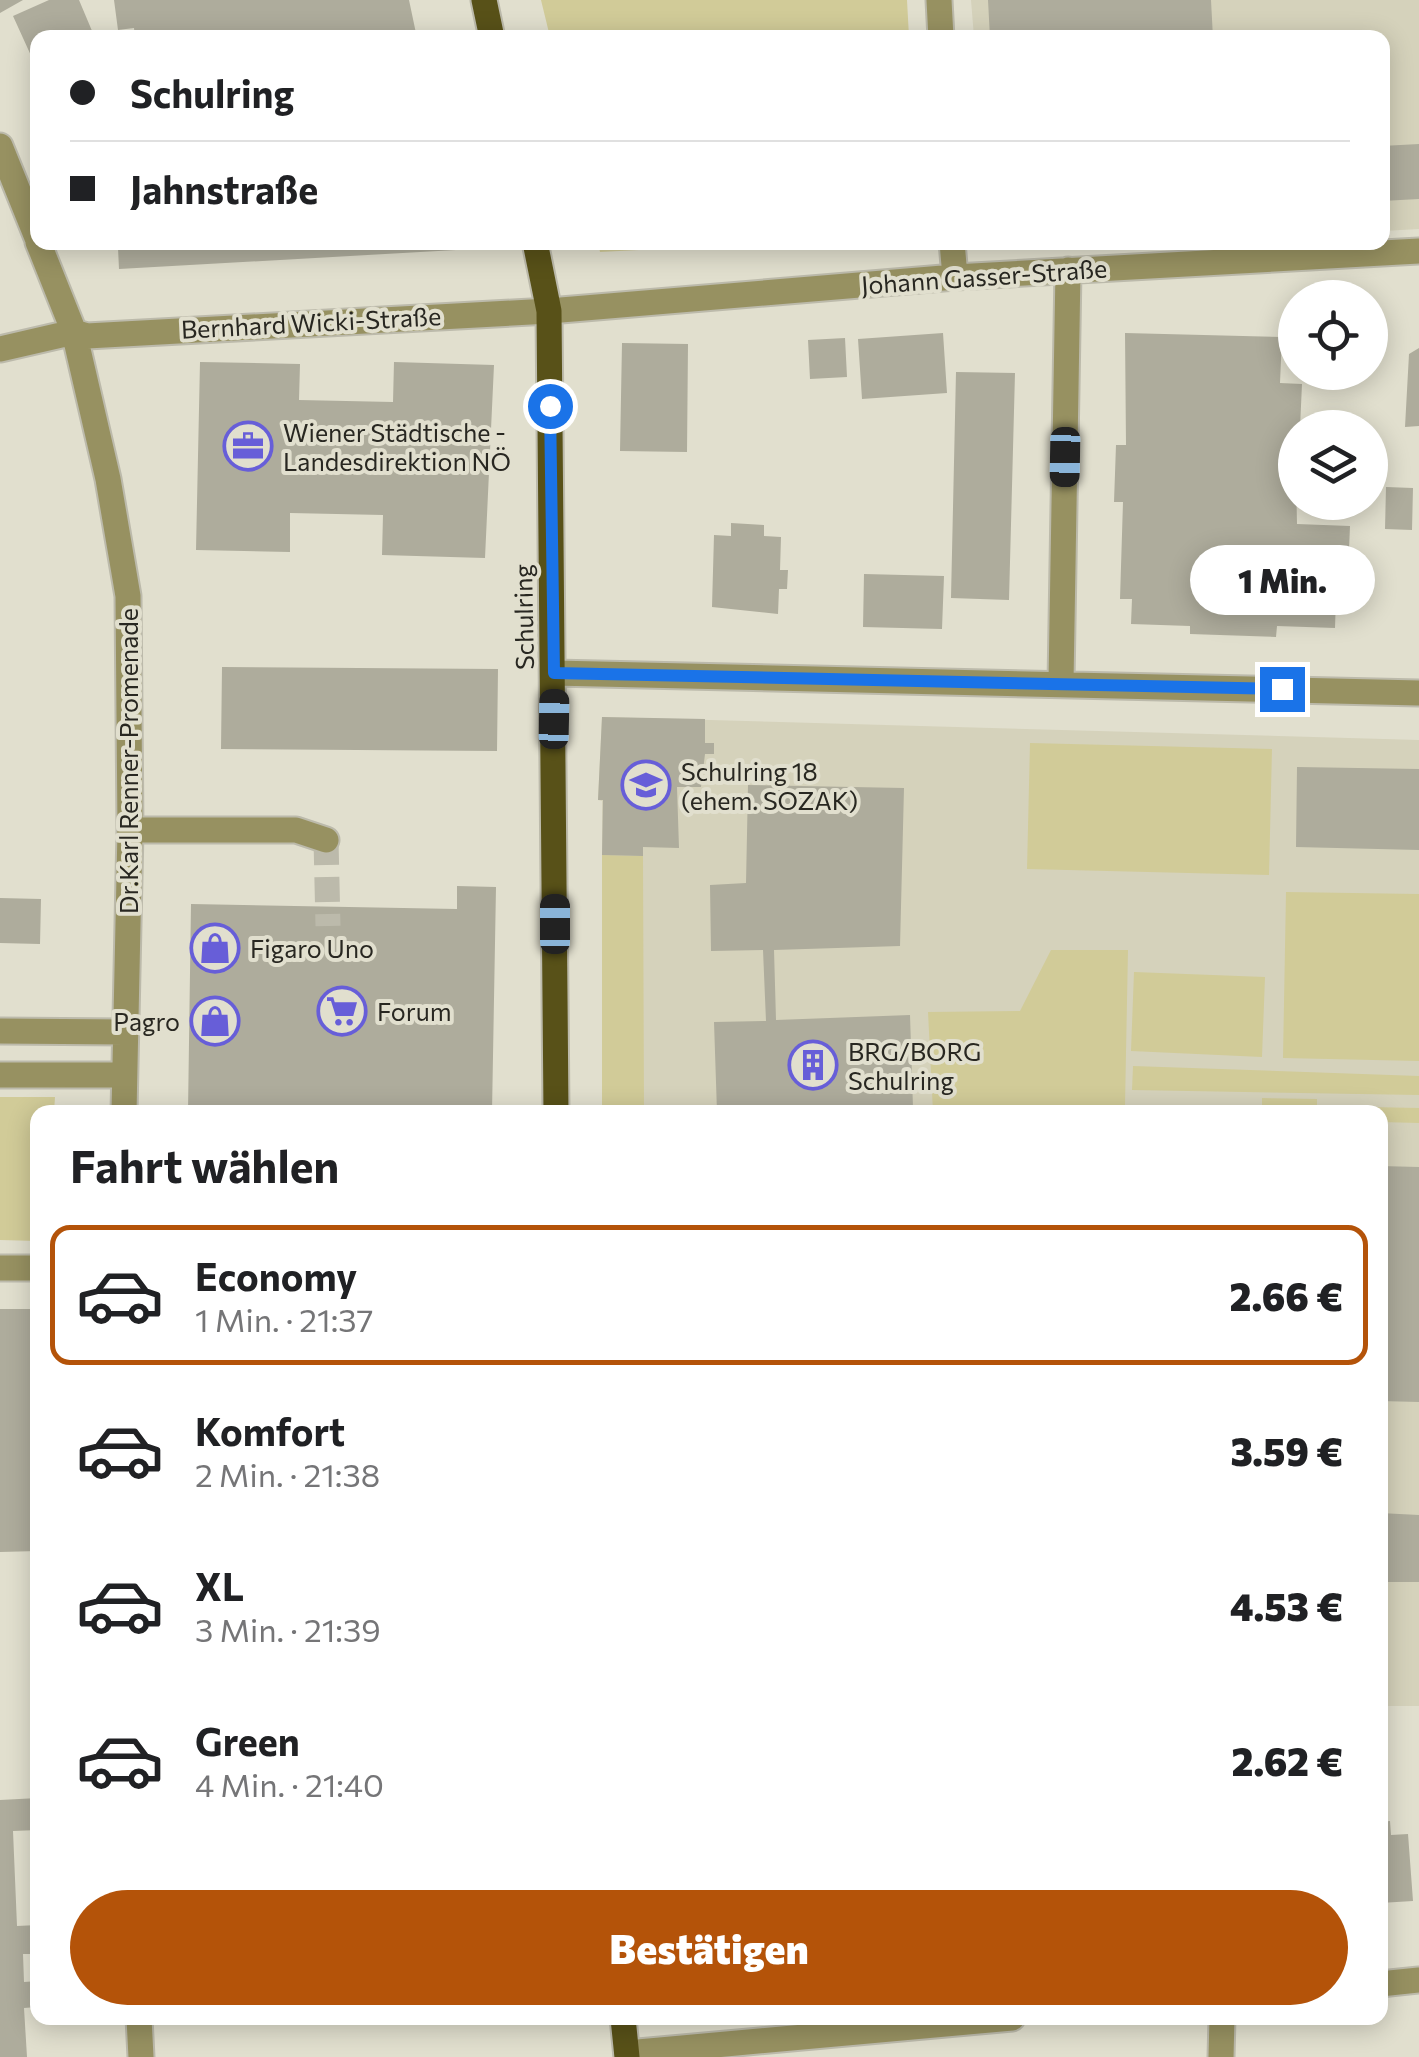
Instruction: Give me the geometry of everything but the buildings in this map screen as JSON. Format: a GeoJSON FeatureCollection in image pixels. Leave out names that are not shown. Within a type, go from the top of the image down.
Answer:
{"type":"FeatureCollection","features":[{"type":"Feature","properties":{"kind":"main road"},"geometry":{"type":"LineString","coordinates":[[484,0],[490,30]]}},
{"type":"Feature","properties":{"kind":"main road","name":"Schulring"},"geometry":{"type":"LineString","coordinates":[[537,250],[550,311],[556,1105]]}},
{"type":"Feature","properties":{"kind":"main road"},"geometry":{"type":"LineString","coordinates":[[624,2025],[627,2055]]}},
{"type":"Feature","properties":{"kind":"street"},"geometry":{"type":"LineString","coordinates":[[939,0],[941,30]]}},
{"type":"Feature","properties":{"kind":"street","name":"Dr.Karl Renner-Promenade"},"geometry":{"type":"LineString","coordinates":[[0,146],[30,222]]}},
{"type":"Feature","properties":{"kind":"street","name":"Dr.Karl Renner-Promenade"},"geometry":{"type":"LineString","coordinates":[[41,250],[74,332],[108,479],[128,596],[130,830],[124,1105]]}},
{"type":"Feature","properties":{"kind":"street"},"geometry":{"type":"LineString","coordinates":[[952,250],[954,277]]}},
{"type":"Feature","properties":{"kind":"street","name":"Johann Gasser-Straße"},"geometry":{"type":"LineString","coordinates":[[550,311],[954,277],[1419,250]]}},
{"type":"Feature","properties":{"kind":"street"},"geometry":{"type":"LineString","coordinates":[[1061,682],[1068,270]]}},
{"type":"Feature","properties":{"kind":"street","name":"Bernhard Wicki-Straße"},"geometry":{"type":"LineString","coordinates":[[0,349],[74,332],[87,336],[550,311]]}},
{"type":"Feature","properties":{"kind":"street"},"geometry":{"type":"LineString","coordinates":[[554,673],[1419,692]]}},
{"type":"Feature","properties":{"kind":"street"},"geometry":{"type":"LineString","coordinates":[[130,830],[296,830],[326,840]]}},
{"type":"Feature","properties":{"kind":"street"},"geometry":{"type":"LineString","coordinates":[[0,1031],[124,1032]]}},
{"type":"Feature","properties":{"kind":"street"},"geometry":{"type":"LineString","coordinates":[[0,1075],[124,1075]]}},
{"type":"Feature","properties":{"kind":"street"},"geometry":{"type":"LineString","coordinates":[[0,1268],[30,1268]]}},
{"type":"Feature","properties":{"kind":"street"},"geometry":{"type":"LineString","coordinates":[[1388,1983],[1419,1980]]}},
{"type":"Feature","properties":{"kind":"street"},"geometry":{"type":"LineString","coordinates":[[139,2025],[141,2057]]}},
{"type":"Feature","properties":{"kind":"street"},"geometry":{"type":"LineString","coordinates":[[627,2055],[939,2025]]}},
{"type":"Feature","properties":{"kind":"street"},"geometry":{"type":"LineString","coordinates":[[1222,2025],[1222,2057]]}},
{"type":"Feature","properties":{"kind":"shaded area"},"geometry":{"type":"Polygon","coordinates":[[[541,0],[907,0],[909,30],[548,30],[541,0]]]}},
{"type":"Feature","properties":{"kind":"shaded area"},"geometry":{"type":"Polygon","coordinates":[[[971,0],[1419,0],[1419,229],[1390,231],[1390,30],[973,30],[971,0]]]}},
{"type":"Feature","properties":{"kind":"shaded area"},"geometry":{"type":"Polygon","coordinates":[[[602,717],[1419,740],[1419,1706],[1388,1706],[1388,1105],[602,1105],[602,801],[598,800],[602,717]]]}},
{"type":"Feature","properties":{"kind":"shaded area"},"geometry":{"type":"Polygon","coordinates":[[[1030,743],[1272,749],[1269,875],[1027,869],[1030,743]]]}},
{"type":"Feature","properties":{"kind":"shaded area"},"geometry":{"type":"Polygon","coordinates":[[[602,855],[643,856],[644,1105],[602,1105],[602,855]]]}},
{"type":"Feature","properties":{"kind":"shaded area"},"geometry":{"type":"Polygon","coordinates":[[[1286,892],[1419,894],[1419,1061],[1283,1058],[1286,892]]]}},
{"type":"Feature","properties":{"kind":"shaded area"},"geometry":{"type":"Polygon","coordinates":[[[1051,950],[1128,950],[1125,1105],[933,1105],[928,1012],[1020,1011],[1051,950]]]}},
{"type":"Feature","properties":{"kind":"shaded area"},"geometry":{"type":"Polygon","coordinates":[[[1134,972],[1265,977],[1262,1057],[1131,1051],[1134,972]]]}},
{"type":"Feature","properties":{"kind":"shaded area"},"geometry":{"type":"Polygon","coordinates":[[[1133,1066],[1419,1076],[1419,1095],[1132,1090],[1133,1066]]]}},
{"type":"Feature","properties":{"kind":"shaded area"},"geometry":{"type":"Polygon","coordinates":[[[0,1097],[55,1097],[54,1105],[30,1105],[30,1241],[0,1240],[0,1097]]]}},
{"type":"Feature","properties":{"kind":"shaded area"},"geometry":{"type":"Polygon","coordinates":[[[1262,1098],[1317,1099],[1317,1105],[1262,1105],[1262,1098]]]}},
{"type":"Feature","properties":{"kind":"shaded area"},"geometry":{"type":"Polygon","coordinates":[[[1388,1107],[1419,1108],[1419,1123],[1388,1122],[1388,1107]]]}},
{"type":"Feature","properties":{"kind":"tunnel"},"geometry":{"type":"LineString","coordinates":[[326,840],[328,926]]}},
{"type":"Feature","properties":{"kind":"place","name":"Wiener Städtische - Landesdirektion NÖ"},"geometry":{"type":"Point","coordinates":[248,446]}},
{"type":"Feature","properties":{"kind":"place","name":"Schulring 18 (ehem. SOZAK)"},"geometry":{"type":"Point","coordinates":[646,785]}},
{"type":"Feature","properties":{"kind":"place","name":"Figaro Uno"},"geometry":{"type":"Point","coordinates":[215,948]}},
{"type":"Feature","properties":{"kind":"place","name":"Forum"},"geometry":{"type":"Point","coordinates":[342,1011]}},
{"type":"Feature","properties":{"kind":"place","name":"Pagro"},"geometry":{"type":"Point","coordinates":[215,1021]}},
{"type":"Feature","properties":{"kind":"place","name":"BRG/BORG Schulring"},"geometry":{"type":"Point","coordinates":[813,1065]}},
{"type":"Feature","properties":{"kind":"route"},"geometry":{"type":"LineString","coordinates":[[550,406],[554,673],[1282,689]]}}]}
